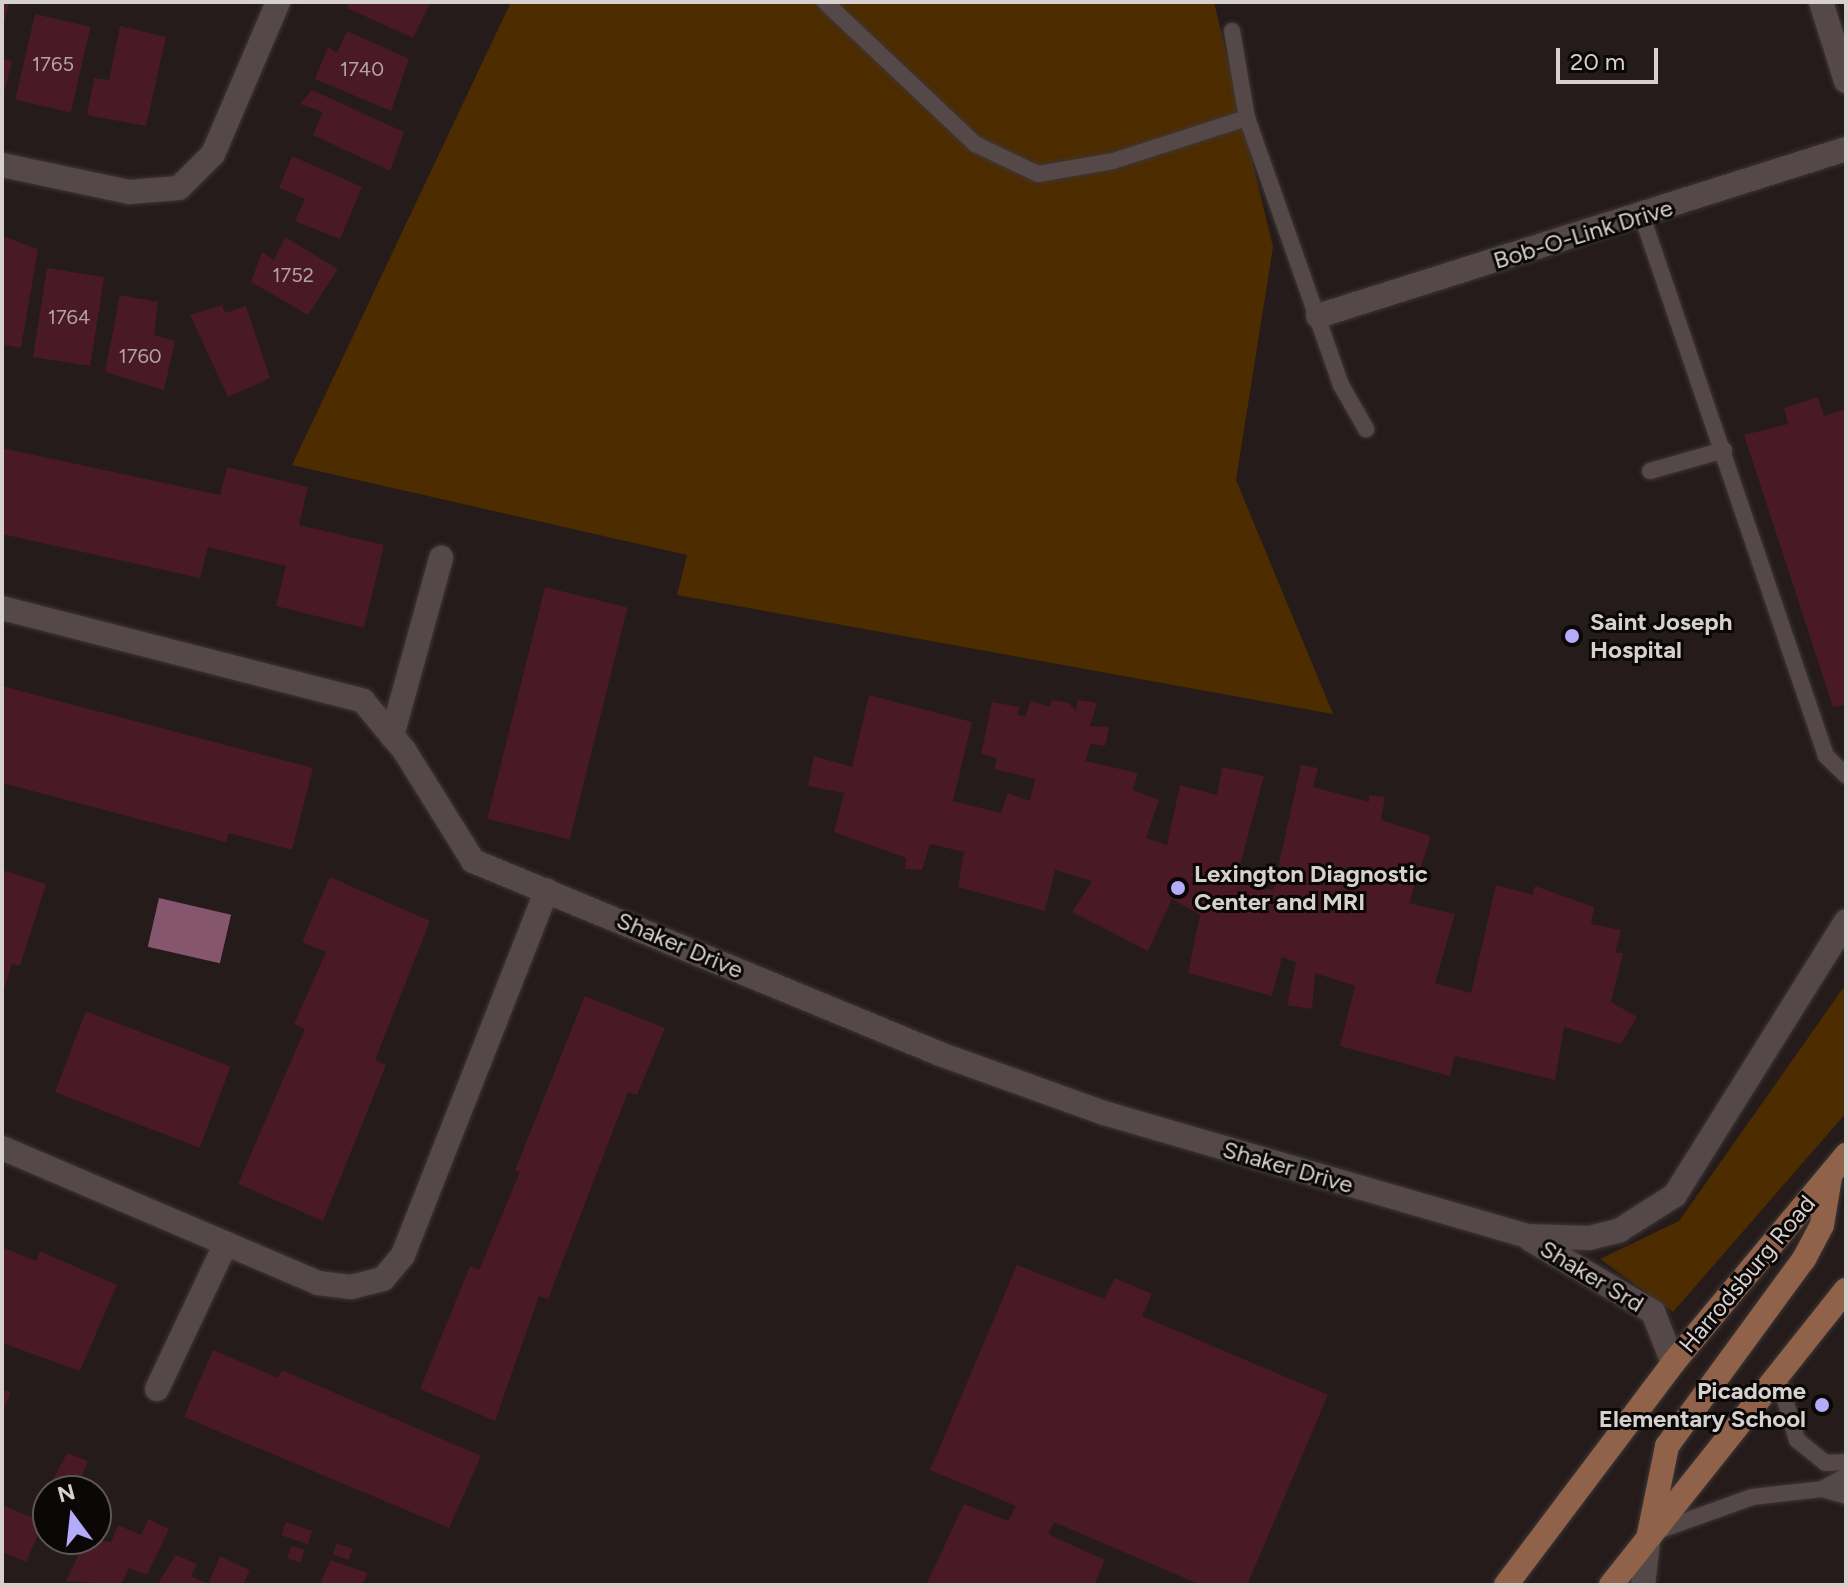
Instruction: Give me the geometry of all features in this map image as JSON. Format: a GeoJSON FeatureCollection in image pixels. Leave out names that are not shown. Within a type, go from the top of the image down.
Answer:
{"type":"FeatureCollection","features":[{"type":"Feature","properties":{"kind":"main road","name":"Harrodsburg Road"},"geometry":{"type":"LineString","coordinates":[[1506,1585],[1673,1363],[1838,1164]]}},
{"type":"Feature","properties":{"kind":"main road"},"geometry":{"type":"LineString","coordinates":[[1649,1534],[1667,1446],[1804,1259],[1822,1225],[1838,1164]]}},
{"type":"Feature","properties":{"kind":"main road"},"geometry":{"type":"LineString","coordinates":[[1611,1585],[1846,1290]]}},
{"type":"Feature","properties":{"kind":"street"},"geometry":{"type":"LineString","coordinates":[[2,165],[129,192],[179,188],[213,154],[278,2]]}},
{"type":"Feature","properties":{"kind":"street"},"geometry":{"type":"LineString","coordinates":[[1821,2],[1846,81]]}},
{"type":"Feature","properties":{"kind":"street","name":"Bob-O-Link Drive"},"geometry":{"type":"LineString","coordinates":[[1318,316],[1846,149]]}},
{"type":"Feature","properties":{"kind":"street"},"geometry":{"type":"LineString","coordinates":[[392,736],[441,558]]}},
{"type":"Feature","properties":{"kind":"street","name":"Shaker Drive"},"geometry":{"type":"LineString","coordinates":[[2,608],[363,701],[392,736],[473,861],[940,1054],[1104,1113],[1526,1236],[1589,1238],[1620,1230],[1675,1195],[1846,921]]}},
{"type":"Feature","properties":{"kind":"street"},"geometry":{"type":"LineString","coordinates":[[2,1148],[318,1283],[351,1287],[383,1279],[403,1255],[547,890]]}},
{"type":"Feature","properties":{"kind":"street","name":"Shaker Srd"},"geometry":{"type":"LineString","coordinates":[[1526,1236],[1653,1312],[1673,1363]]}},
{"type":"Feature","properties":{"kind":"street"},"geometry":{"type":"LineString","coordinates":[[157,1389],[226,1243]]}},
{"type":"Feature","properties":{"kind":"street"},"geometry":{"type":"LineString","coordinates":[[1643,1585],[1649,1534]]}},
{"type":"Feature","properties":{"kind":"lane"},"geometry":{"type":"LineString","coordinates":[[825,2],[975,144],[1038,174],[1113,161],[1247,118]]}},
{"type":"Feature","properties":{"kind":"lane"},"geometry":{"type":"LineString","coordinates":[[1232,31],[1247,118],[1318,316],[1366,429]]}},
{"type":"Feature","properties":{"kind":"lane"},"geometry":{"type":"LineString","coordinates":[[1642,216],[1826,756],[1846,775]]}},
{"type":"Feature","properties":{"kind":"lane"},"geometry":{"type":"LineString","coordinates":[[1650,471],[1724,450]]}},
{"type":"Feature","properties":{"kind":"lane"},"geometry":{"type":"LineString","coordinates":[[1778,1376],[1797,1440],[1825,1463],[1846,1462]]}},
{"type":"Feature","properties":{"kind":"lane"},"geometry":{"type":"LineString","coordinates":[[1649,1534],[1752,1497],[1822,1489],[1846,1476]]}},
{"type":"Feature","properties":{"kind":"lane"},"geometry":{"type":"LineString","coordinates":[[1822,1489],[1846,1496]]}},
{"type":"Feature","properties":{"kind":"shaded area"},"geometry":{"type":"Polygon","coordinates":[[[511,2],[1214,2],[1273,247],[1236,480],[1333,714],[677,595],[687,555],[292,465],[511,2]]]}},
{"type":"Feature","properties":{"kind":"shaded area"},"geometry":{"type":"Polygon","coordinates":[[[159,898],[231,915],[220,963],[148,947],[159,898]]]}},
{"type":"Feature","properties":{"kind":"shaded area"},"geometry":{"type":"Polygon","coordinates":[[[1846,984],[1846,1113],[1673,1312],[1600,1259],[1679,1221],[1846,984]]]}},
{"type":"Feature","properties":{"kind":"building"},"geometry":{"type":"Polygon","coordinates":[[[2,2],[9,2],[3,29],[2,29],[2,2]]]}},
{"type":"Feature","properties":{"kind":"building"},"geometry":{"type":"Polygon","coordinates":[[[349,2],[431,2],[413,38],[347,8],[349,2]]]}},
{"type":"Feature","properties":{"kind":"building"},"geometry":{"type":"Polygon","coordinates":[[[35,14],[91,27],[71,113],[15,100],[35,14]]]}},
{"type":"Feature","properties":{"kind":"building"},"geometry":{"type":"Polygon","coordinates":[[[120,26],[166,37],[146,126],[87,115],[94,78],[109,80],[120,26]]]}},
{"type":"Feature","properties":{"kind":"building"},"geometry":{"type":"Polygon","coordinates":[[[347,31],[409,59],[391,111],[315,79],[328,47],[337,53],[347,31]]]}},
{"type":"Feature","properties":{"kind":"building"},"geometry":{"type":"Polygon","coordinates":[[[2,59],[12,61],[3,97],[2,97],[2,59]]]}},
{"type":"Feature","properties":{"kind":"building"},"geometry":{"type":"Polygon","coordinates":[[[312,90],[404,132],[390,171],[313,135],[323,112],[300,104],[312,90]]]}},
{"type":"Feature","properties":{"kind":"building"},"geometry":{"type":"Polygon","coordinates":[[[292,156],[362,187],[340,239],[295,221],[305,199],[279,188],[292,156]]]}},
{"type":"Feature","properties":{"kind":"building"},"geometry":{"type":"Polygon","coordinates":[[[2,236],[38,249],[21,348],[2,344],[2,236]]]}},
{"type":"Feature","properties":{"kind":"building"},"geometry":{"type":"Polygon","coordinates":[[[285,237],[338,269],[308,315],[251,282],[262,252],[274,260],[285,237]]]}},
{"type":"Feature","properties":{"kind":"building"},"geometry":{"type":"Polygon","coordinates":[[[47,268],[104,277],[90,366],[33,357],[47,268]]]}},
{"type":"Feature","properties":{"kind":"building"},"geometry":{"type":"Polygon","coordinates":[[[120,295],[158,302],[154,335],[175,341],[164,390],[105,372],[120,295]]]}},
{"type":"Feature","properties":{"kind":"building"},"geometry":{"type":"Polygon","coordinates":[[[222,305],[225,313],[246,306],[270,378],[228,397],[190,315],[222,305]]]}},
{"type":"Feature","properties":{"kind":"building"},"geometry":{"type":"Polygon","coordinates":[[[1818,397],[1824,416],[1846,409],[1846,705],[1833,707],[1744,435],[1788,424],[1784,408],[1818,397]]]}},
{"type":"Feature","properties":{"kind":"building"},"geometry":{"type":"Polygon","coordinates":[[[2,448],[220,495],[227,467],[308,487],[299,525],[384,545],[364,628],[276,606],[286,566],[208,547],[200,578],[2,534],[2,448]]]}},
{"type":"Feature","properties":{"kind":"building"},"geometry":{"type":"Polygon","coordinates":[[[545,587],[627,608],[570,839],[487,819],[545,587]]]}},
{"type":"Feature","properties":{"kind":"building"},"geometry":{"type":"Polygon","coordinates":[[[2,686],[313,768],[292,850],[229,833],[226,842],[2,783],[2,686]]]}},
{"type":"Feature","properties":{"kind":"building","name":"Lexington Diagnostic Center and MRI"},"geometry":{"type":"Polygon","coordinates":[[[869,695],[972,722],[953,801],[1001,813],[1008,793],[1030,801],[1035,779],[994,769],[997,758],[981,754],[992,702],[1020,707],[1017,714],[1025,717],[1031,701],[1050,707],[1052,700],[1069,703],[1076,711],[1078,700],[1097,703],[1090,726],[1109,727],[1105,746],[1091,744],[1085,761],[1138,773],[1133,790],[1159,800],[1146,838],[1167,845],[1180,785],[1217,795],[1222,767],[1264,776],[1236,880],[1273,890],[1301,765],[1318,768],[1313,787],[1369,802],[1369,795],[1385,797],[1381,820],[1431,836],[1409,903],[1455,914],[1435,983],[1471,993],[1496,885],[1533,895],[1535,886],[1594,907],[1591,924],[1621,930],[1615,953],[1623,953],[1611,1002],[1637,1017],[1621,1044],[1564,1027],[1555,1080],[1455,1056],[1450,1076],[1340,1046],[1355,986],[1315,973],[1312,1009],[1287,1005],[1296,962],[1282,957],[1272,996],[1188,973],[1200,915],[1172,899],[1148,951],[1072,912],[1092,881],[1055,870],[1045,911],[958,887],[964,852],[930,844],[922,870],[905,869],[906,858],[834,832],[844,793],[808,786],[814,756],[852,767],[869,695]]]}},
{"type":"Feature","properties":{"kind":"building"},"geometry":{"type":"Polygon","coordinates":[[[2,870],[46,884],[20,966],[12,963],[3,993],[2,870]]]}},
{"type":"Feature","properties":{"kind":"building"},"geometry":{"type":"Polygon","coordinates":[[[330,877],[430,921],[375,1060],[386,1065],[323,1221],[238,1184],[305,1029],[294,1024],[326,952],[302,942],[330,877]]]}},
{"type":"Feature","properties":{"kind":"building"},"geometry":{"type":"Polygon","coordinates":[[[585,996],[665,1028],[637,1095],[628,1092],[548,1299],[539,1296],[495,1421],[420,1389],[470,1266],[479,1270],[520,1172],[515,1170],[585,996]]]}},
{"type":"Feature","properties":{"kind":"building"},"geometry":{"type":"Polygon","coordinates":[[[86,1011],[231,1067],[200,1148],[55,1092],[86,1011]]]}},
{"type":"Feature","properties":{"kind":"building"},"geometry":{"type":"Polygon","coordinates":[[[2,1247],[36,1261],[40,1251],[117,1285],[80,1371],[2,1343],[2,1247]]]}},
{"type":"Feature","properties":{"kind":"building"},"geometry":{"type":"Polygon","coordinates":[[[1017,1265],[1104,1299],[1115,1278],[1152,1294],[1142,1316],[1328,1395],[1247,1585],[1201,1585],[1054,1522],[1048,1534],[1105,1560],[1094,1585],[926,1585],[964,1504],[1008,1521],[1016,1506],[930,1470],[1017,1265]]]}},
{"type":"Feature","properties":{"kind":"building"},"geometry":{"type":"Polygon","coordinates":[[[213,1350],[278,1378],[282,1370],[481,1456],[449,1528],[184,1417],[213,1350]]]}},
{"type":"Feature","properties":{"kind":"building"},"geometry":{"type":"Polygon","coordinates":[[[2,1389],[11,1392],[2,1414],[2,1389]]]}},
{"type":"Feature","properties":{"kind":"building"},"geometry":{"type":"Polygon","coordinates":[[[67,1453],[88,1461],[82,1475],[55,1475],[67,1453]]]}},
{"type":"Feature","properties":{"kind":"building"},"geometry":{"type":"Polygon","coordinates":[[[2,1505],[32,1517],[32,1549],[26,1562],[2,1552],[2,1505]]]}},
{"type":"Feature","properties":{"kind":"building"},"geometry":{"type":"Polygon","coordinates":[[[148,1519],[169,1529],[147,1575],[129,1568],[121,1585],[66,1581],[78,1555],[112,1555],[112,1540],[118,1525],[141,1535],[148,1519]]]}},
{"type":"Feature","properties":{"kind":"building"},"geometry":{"type":"Polygon","coordinates":[[[286,1522],[312,1531],[308,1544],[281,1535],[286,1522]]]}},
{"type":"Feature","properties":{"kind":"building"},"geometry":{"type":"Polygon","coordinates":[[[337,1543],[353,1549],[349,1560],[333,1554],[337,1543]]]}},
{"type":"Feature","properties":{"kind":"building"},"geometry":{"type":"Polygon","coordinates":[[[291,1546],[304,1550],[301,1563],[287,1558],[291,1546]]]}},
{"type":"Feature","properties":{"kind":"building"},"geometry":{"type":"Polygon","coordinates":[[[176,1555],[197,1564],[191,1576],[208,1584],[220,1556],[250,1570],[243,1585],[157,1585],[176,1555]]]}},
{"type":"Feature","properties":{"kind":"building"},"geometry":{"type":"Polygon","coordinates":[[[331,1560],[368,1573],[362,1585],[319,1585],[331,1560]]]}},
{"type":"Feature","properties":{"kind":"place","name":"Saint Joseph Hospital"},"geometry":{"type":"Point","coordinates":[1572,636]}},
{"type":"Feature","properties":{"kind":"place","name":"Lexington Diagnostic Center and MRI"},"geometry":{"type":"Point","coordinates":[1178,888]}},
{"type":"Feature","properties":{"kind":"place","name":"Picadome Elementary School"},"geometry":{"type":"Point","coordinates":[1822,1405]}}]}
